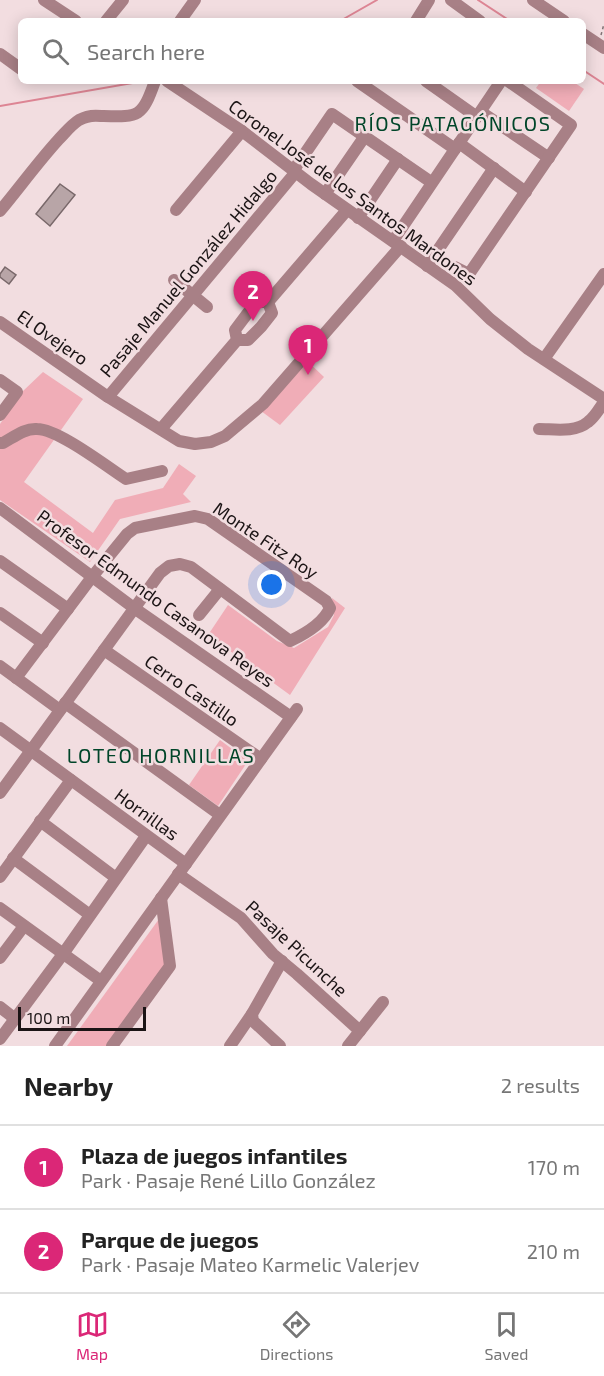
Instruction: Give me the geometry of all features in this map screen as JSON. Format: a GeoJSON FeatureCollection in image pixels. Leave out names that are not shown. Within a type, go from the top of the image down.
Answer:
{"type":"FeatureCollection","features":[{"type":"Feature","properties":{"kind":"street"},"geometry":{"type":"LineString","coordinates":[[44,0],[64,5],[74,18]]}},
{"type":"Feature","properties":{"kind":"street"},"geometry":{"type":"LineString","coordinates":[[108,18],[123,0]]}},
{"type":"Feature","properties":{"kind":"street"},"geometry":{"type":"LineString","coordinates":[[182,18],[195,0]]}},
{"type":"Feature","properties":{"kind":"street"},"geometry":{"type":"LineString","coordinates":[[418,18],[429,0]]}},
{"type":"Feature","properties":{"kind":"street"},"geometry":{"type":"LineString","coordinates":[[451,0],[476,18]]}},
{"type":"Feature","properties":{"kind":"street"},"geometry":{"type":"LineString","coordinates":[[533,0],[545,16]]}},
{"type":"Feature","properties":{"kind":"street"},"geometry":{"type":"LineString","coordinates":[[586,35],[602,43]]}},
{"type":"Feature","properties":{"kind":"street"},"geometry":{"type":"LineString","coordinates":[[0,54],[18,67]]}},
{"type":"Feature","properties":{"kind":"street"},"geometry":{"type":"LineString","coordinates":[[0,211],[71,126],[92,115],[137,114],[146,105],[154,84]]}},
{"type":"Feature","properties":{"kind":"street","name":"Coronel José de los Santos Mardones"},"geometry":{"type":"LineString","coordinates":[[172,84],[242,131],[294,172],[455,285],[490,319],[528,349],[604,401]]}},
{"type":"Feature","properties":{"kind":"street"},"geometry":{"type":"LineString","coordinates":[[431,84],[549,158]]}},
{"type":"Feature","properties":{"kind":"street"},"geometry":{"type":"LineString","coordinates":[[397,244],[431,182],[500,84]]}},
{"type":"Feature","properties":{"kind":"street"},"geometry":{"type":"LineString","coordinates":[[455,267],[468,274],[571,125],[504,84]]}},
{"type":"Feature","properties":{"kind":"street"},"geometry":{"type":"LineString","coordinates":[[371,85],[526,192]]}},
{"type":"Feature","properties":{"kind":"street","name":"Pasaje Manuel González Hidalgo"},"geometry":{"type":"LineString","coordinates":[[108,397],[294,172],[332,114],[365,136]]}},
{"type":"Feature","properties":{"kind":"street"},"geometry":{"type":"LineString","coordinates":[[176,210],[242,131]]}},
{"type":"Feature","properties":{"kind":"street"},"geometry":{"type":"LineString","coordinates":[[325,194],[365,136],[431,182]]}},
{"type":"Feature","properties":{"kind":"street"},"geometry":{"type":"LineString","coordinates":[[358,218],[398,159]]}},
{"type":"Feature","properties":{"kind":"street"},"geometry":{"type":"LineString","coordinates":[[427,266],[494,168]]}},
{"type":"Feature","properties":{"kind":"street"},"geometry":{"type":"LineString","coordinates":[[237,340],[235,330],[256,302],[268,302],[347,210]]}},
{"type":"Feature","properties":{"kind":"street","name":"El Ovejero"},"geometry":{"type":"LineString","coordinates":[[0,322],[108,397],[179,441],[195,444],[211,442],[225,436],[264,404],[397,244]]}},
{"type":"Feature","properties":{"kind":"street"},"geometry":{"type":"LineString","coordinates":[[544,359],[604,274]]}},
{"type":"Feature","properties":{"kind":"street"},"geometry":{"type":"LineString","coordinates":[[174,280],[207,307]]}},
{"type":"Feature","properties":{"kind":"street"},"geometry":{"type":"LineString","coordinates":[[161,429],[237,340],[248,340],[261,327],[272,312],[268,302]]}},
{"type":"Feature","properties":{"kind":"street"},"geometry":{"type":"LineString","coordinates":[[0,381],[17,392],[0,416]]}},
{"type":"Feature","properties":{"kind":"street"},"geometry":{"type":"LineString","coordinates":[[539,429],[573,429],[583,426],[592,419],[604,401]]}},
{"type":"Feature","properties":{"kind":"street"},"geometry":{"type":"LineString","coordinates":[[0,444],[27,430],[36,428],[63,437],[126,479],[162,471]]}},
{"type":"Feature","properties":{"kind":"street","name":"Profesor Edmundo Casanova Reyes"},"geometry":{"type":"LineString","coordinates":[[0,508],[134,608],[294,713],[261,759]]}},
{"type":"Feature","properties":{"kind":"street","name":"Monte Fitz Roy"},"geometry":{"type":"LineString","coordinates":[[16,678],[92,577],[127,534],[135,528],[195,516],[208,519],[326,601],[330,608],[326,617],[290,641],[220,589]]}},
{"type":"Feature","properties":{"kind":"street"},"geometry":{"type":"LineString","coordinates":[[0,561],[68,609]]}},
{"type":"Feature","properties":{"kind":"street"},"geometry":{"type":"LineString","coordinates":[[0,792],[160,573],[169,566],[180,564],[191,567],[220,589],[200,615]]}},
{"type":"Feature","properties":{"kind":"street"},"geometry":{"type":"LineString","coordinates":[[0,613],[43,643]]}},
{"type":"Feature","properties":{"kind":"street","name":"Cerro Castillo"},"geometry":{"type":"LineString","coordinates":[[104,650],[261,759]]}},
{"type":"Feature","properties":{"kind":"street"},"geometry":{"type":"LineString","coordinates":[[0,666],[220,815]]}},
{"type":"Feature","properties":{"kind":"street","name":"Hornillas"},"geometry":{"type":"LineString","coordinates":[[0,729],[146,836],[182,869]]}},
{"type":"Feature","properties":{"kind":"street"},"geometry":{"type":"LineString","coordinates":[[54,1046],[261,759]]}},
{"type":"Feature","properties":{"kind":"street"},"geometry":{"type":"LineString","coordinates":[[0,877],[70,780]]}},
{"type":"Feature","properties":{"kind":"street"},"geometry":{"type":"LineString","coordinates":[[40,821],[116,878]]}},
{"type":"Feature","properties":{"kind":"street"},"geometry":{"type":"LineString","coordinates":[[0,1039],[146,836]]}},
{"type":"Feature","properties":{"kind":"street"},"geometry":{"type":"LineString","coordinates":[[13,858],[90,915]]}},
{"type":"Feature","properties":{"kind":"street","name":"Pasaje Picunche"},"geometry":{"type":"LineString","coordinates":[[182,869],[241,918],[273,954],[360,1031]]}},
{"type":"Feature","properties":{"kind":"street"},"geometry":{"type":"LineString","coordinates":[[112,1046],[170,966],[161,898]]}},
{"type":"Feature","properties":{"kind":"street"},"geometry":{"type":"LineString","coordinates":[[0,908],[101,981]]}},
{"type":"Feature","properties":{"kind":"street"},"geometry":{"type":"LineString","coordinates":[[0,958],[24,926]]}},
{"type":"Feature","properties":{"kind":"street"},"geometry":{"type":"LineString","coordinates":[[230,1046],[252,1018],[282,961]]}},
{"type":"Feature","properties":{"kind":"street"},"geometry":{"type":"LineString","coordinates":[[348,1046],[383,1002]]}},
{"type":"Feature","properties":{"kind":"street"},"geometry":{"type":"LineString","coordinates":[[0,1007],[14,1018]]}},
{"type":"Feature","properties":{"kind":"street"},"geometry":{"type":"LineString","coordinates":[[252,1018],[280,1046]]}},
{"type":"Feature","properties":{"kind":"path"},"geometry":{"type":"LineString","coordinates":[[602,43],[604,24]]}},
{"type":"Feature","properties":{"kind":"shaded area"},"geometry":{"type":"Polygon","coordinates":[[[539,84],[576,84],[584,89],[569,111],[536,88],[539,84]]]}},
{"type":"Feature","properties":{"kind":"shaded area"},"geometry":{"type":"Polygon","coordinates":[[[304,358],[324,377],[280,425],[261,411],[304,358]]]}},
{"type":"Feature","properties":{"kind":"shaded area"},"geometry":{"type":"Polygon","coordinates":[[[43,372],[83,399],[24,482],[93,533],[115,500],[163,488],[179,464],[196,476],[183,494],[191,502],[120,519],[90,562],[0,500],[0,424],[23,391],[43,372]]]}},
{"type":"Feature","properties":{"kind":"shaded area"},"geometry":{"type":"Polygon","coordinates":[[[332,598],[345,608],[290,695],[208,635],[228,605],[277,641],[294,648],[328,627],[334,615],[332,598]]]}},
{"type":"Feature","properties":{"kind":"shaded area"},"geometry":{"type":"Polygon","coordinates":[[[220,740],[248,761],[218,806],[189,785],[220,740]]]}},
{"type":"Feature","properties":{"kind":"shaded area"},"geometry":{"type":"Polygon","coordinates":[[[167,908],[175,967],[117,1046],[67,1046],[167,908]]]}},
{"type":"Feature","properties":{"kind":"building"},"geometry":{"type":"Polygon","coordinates":[[[60,184],[75,195],[50,226],[36,214],[60,184]]]}},
{"type":"Feature","properties":{"kind":"building"},"geometry":{"type":"Polygon","coordinates":[[[5,267],[16,275],[9,284],[0,277],[5,267]]]}},
{"type":"Feature","properties":{"kind":"waterway"},"geometry":{"type":"LineString","coordinates":[[345,18],[377,0]]}},
{"type":"Feature","properties":{"kind":"waterway"},"geometry":{"type":"LineString","coordinates":[[478,0],[505,18]]}},
{"type":"Feature","properties":{"kind":"waterway"},"geometry":{"type":"LineString","coordinates":[[586,72],[604,84]]}},
{"type":"Feature","properties":{"kind":"waterway"},"geometry":{"type":"LineString","coordinates":[[0,106],[127,84]]}},
{"type":"Feature","properties":{"kind":"place","name":"Parque de juegos"},"geometry":{"type":"Point","coordinates":[253,321]}},
{"type":"Feature","properties":{"kind":"place","name":"Plaza de juegos infantiles"},"geometry":{"type":"Point","coordinates":[308,375]}},
{"type":"Feature","properties":{"kind":"district","name":"RÍOS PATAGÓNICOS"},"geometry":{"type":"Point","coordinates":[453,123]}},
{"type":"Feature","properties":{"kind":"district","name":"LOTEO HORNILLAS"},"geometry":{"type":"Point","coordinates":[161,755]}}]}
